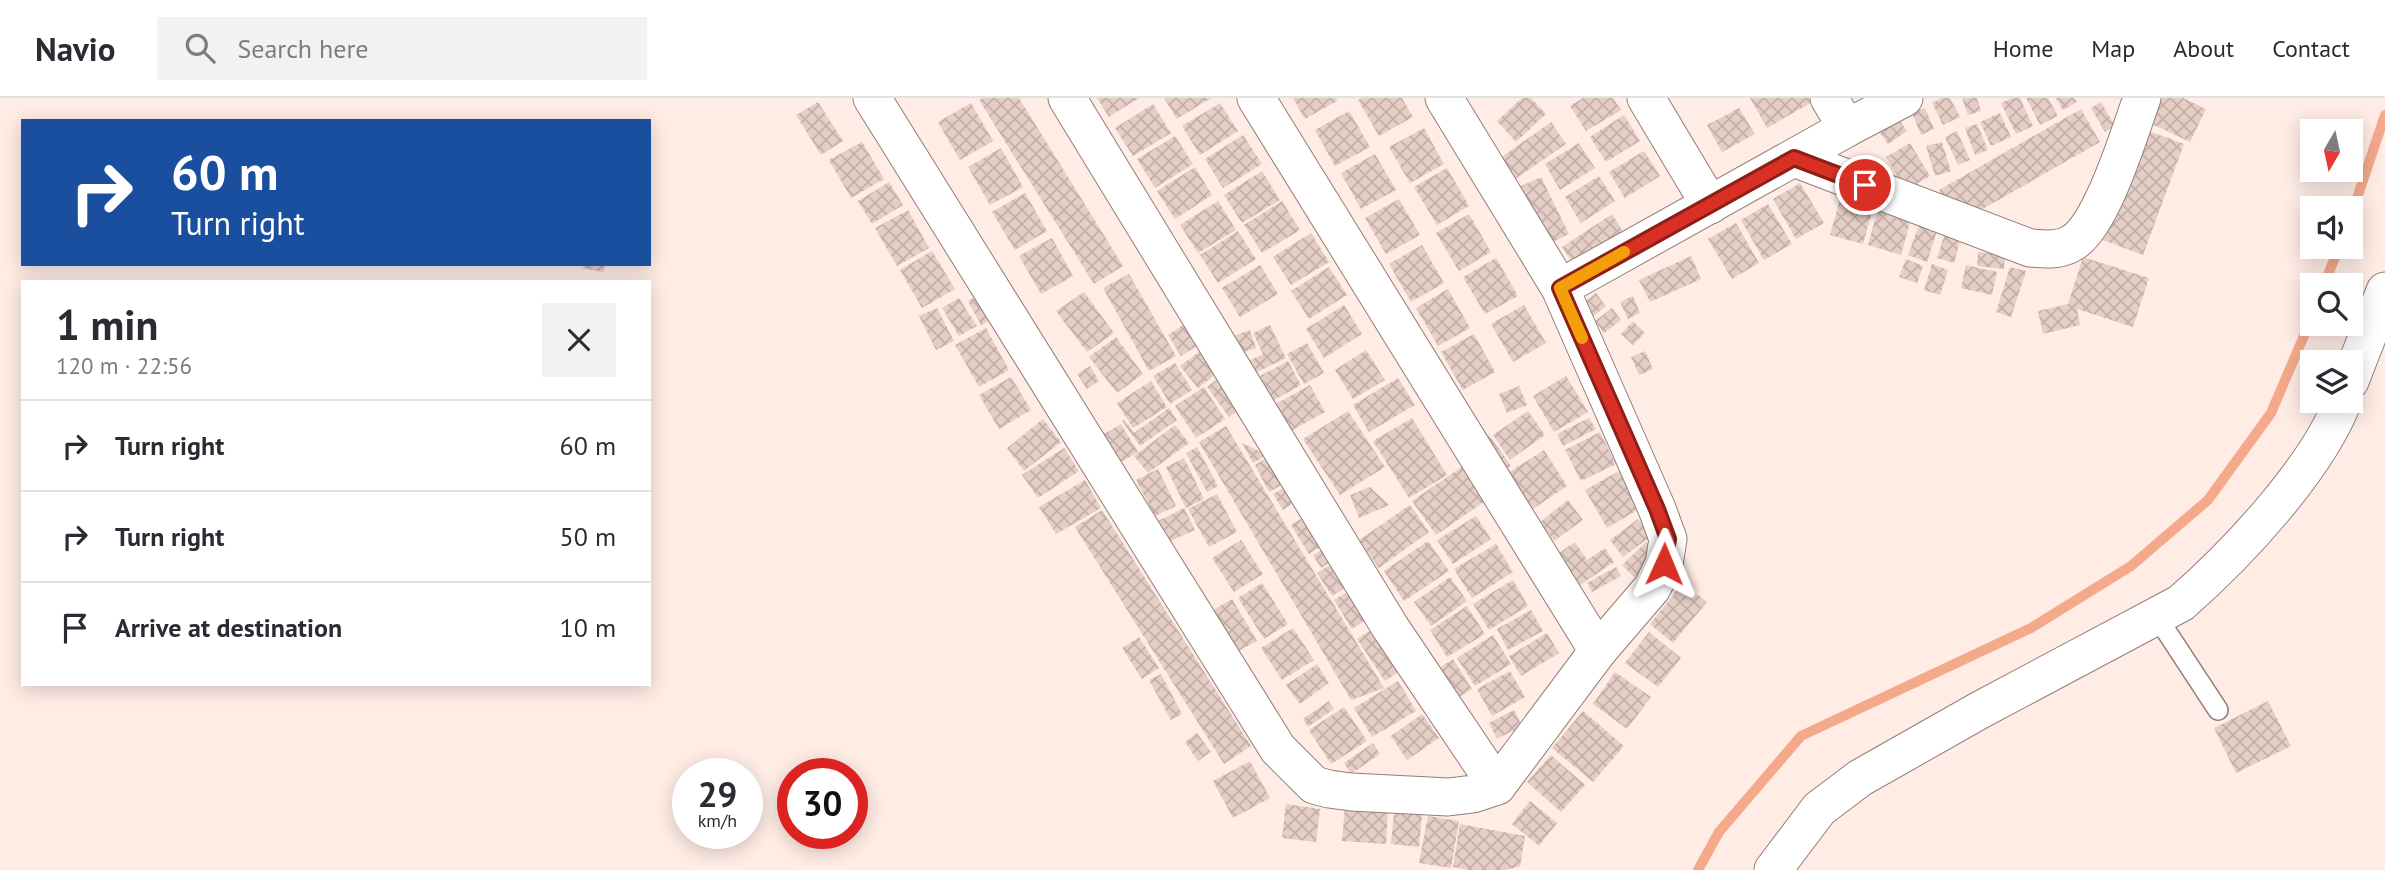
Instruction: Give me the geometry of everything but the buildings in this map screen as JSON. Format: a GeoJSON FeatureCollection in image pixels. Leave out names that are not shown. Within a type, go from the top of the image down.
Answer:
{"type":"FeatureCollection","features":[{"type":"Feature","properties":{"kind":"street"},"geometry":{"type":"LineString","coordinates":[[872,98],[1278,749],[1314,785],[1351,792],[1448,797],[1473,794],[1497,786],[1598,651],[1652,589],[1664,564],[1668,539],[1560,288],[1444,98]]}},
{"type":"Feature","properties":{"kind":"street"},"geometry":{"type":"LineString","coordinates":[[1067,98],[1390,627],[1497,786]]}},
{"type":"Feature","properties":{"kind":"street"},"geometry":{"type":"LineString","coordinates":[[1256,98],[1598,651]]}},
{"type":"Feature","properties":{"kind":"street"},"geometry":{"type":"LineString","coordinates":[[1646,98],[1710,205]]}},
{"type":"Feature","properties":{"kind":"street"},"geometry":{"type":"LineString","coordinates":[[1560,288],[1794,158],[1838,113],[1904,98]]}},
{"type":"Feature","properties":{"kind":"street"},"geometry":{"type":"LineString","coordinates":[[1794,158],[2030,248],[2054,250],[2074,243],[2086,229],[2105,197],[2142,98]]}},
{"type":"Feature","properties":{"kind":"street"},"geometry":{"type":"LineString","coordinates":[[2362,350],[2385,291]]}},
{"type":"Feature","properties":{"kind":"street"},"geometry":{"type":"LineString","coordinates":[[1773,870],[1819,809],[1860,778],[1980,710],[2181,603],[2205,582],[2252,532],[2309,463],[2336,413]]}},
{"type":"Feature","properties":{"kind":"lane"},"geometry":{"type":"LineString","coordinates":[[2157,617],[2218,710]]}},
{"type":"Feature","properties":{"kind":"waterway"},"geometry":{"type":"LineString","coordinates":[[2358,196],[2385,115]]}},
{"type":"Feature","properties":{"kind":"waterway"},"geometry":{"type":"LineString","coordinates":[[2329,273],[2334,259]]}},
{"type":"Feature","properties":{"kind":"waterway"},"geometry":{"type":"LineString","coordinates":[[1698,870],[1719,832],[1801,736],[2031,628],[2131,566],[2208,500],[2271,413],[2304,336]]}},
{"type":"Feature","properties":{"kind":"slow traffic"},"geometry":{"type":"LineString","coordinates":[[1582,338],[1560,288],[1624,252]]}},
{"type":"Feature","properties":{"kind":"route"},"geometry":{"type":"LineString","coordinates":[[1664,564],[1668,539],[1657,509],[1560,288],[1794,158],[1865,185]]}}]}
